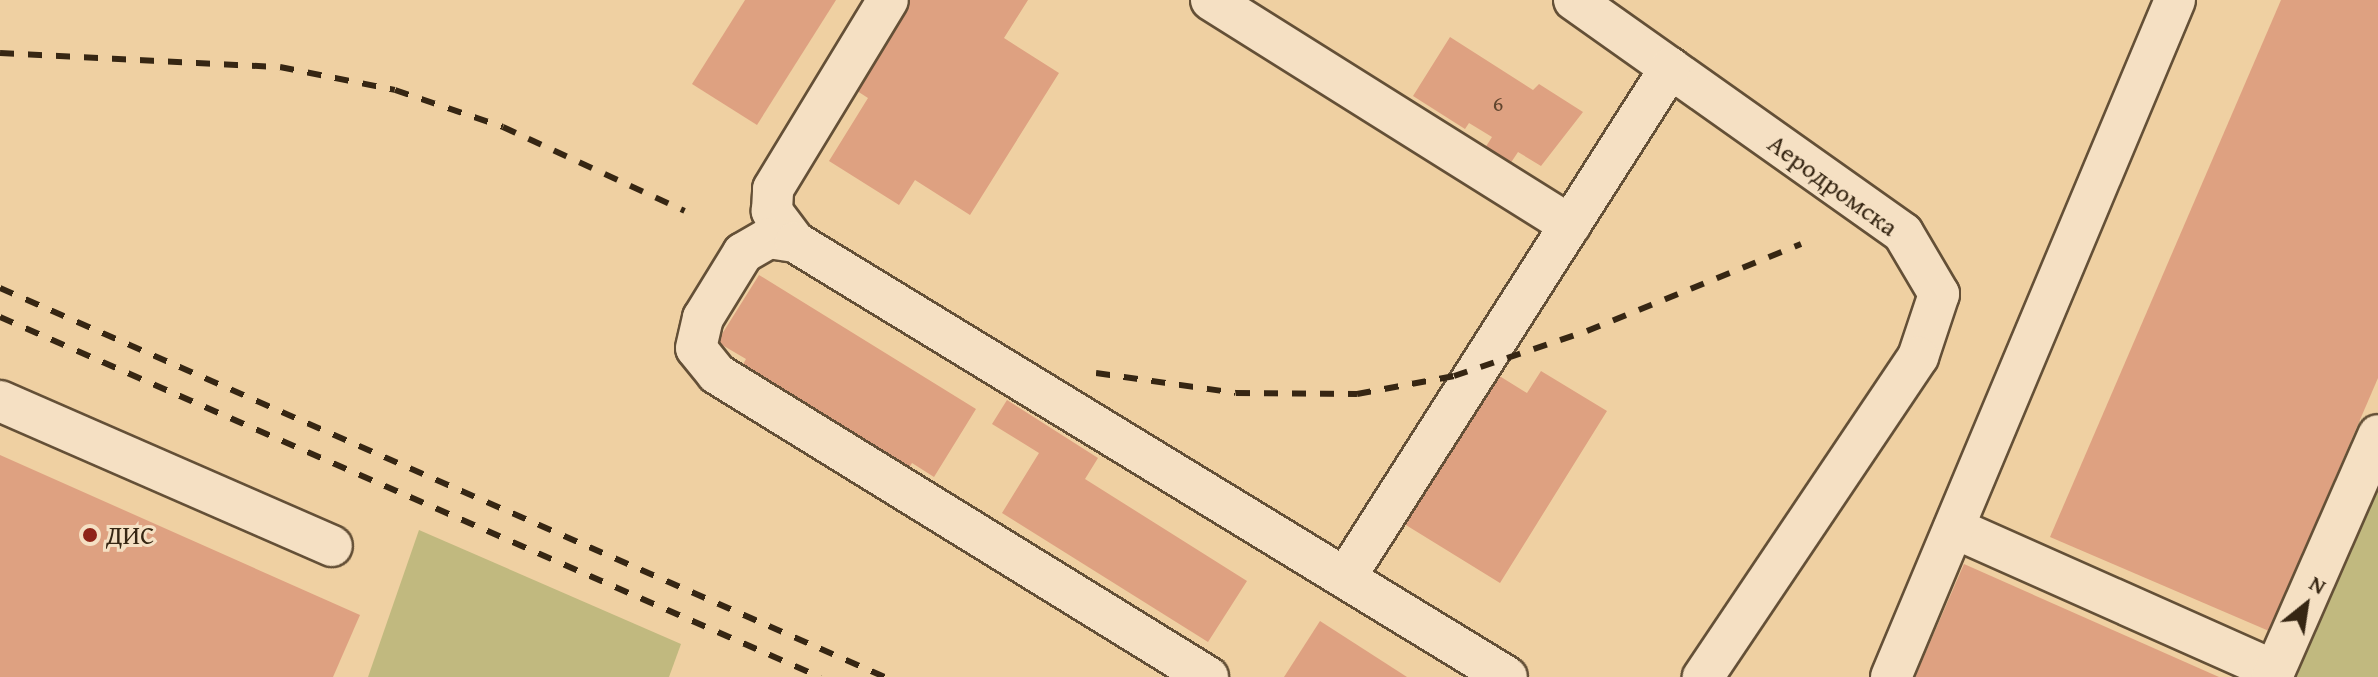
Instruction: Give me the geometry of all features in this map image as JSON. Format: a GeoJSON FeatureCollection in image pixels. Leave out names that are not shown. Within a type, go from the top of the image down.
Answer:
{"type":"FeatureCollection","features":[{"type":"Feature","properties":{"kind":"street"},"geometry":{"type":"LineString","coordinates":[[888,0],[773,189],[772,211],[795,242],[1507,677]]}},
{"type":"Feature","properties":{"kind":"street"},"geometry":{"type":"LineString","coordinates":[[1211,0],[1570,225]]}},
{"type":"Feature","properties":{"kind":"street","name":"Аеродромска"},"geometry":{"type":"LineString","coordinates":[[1574,0],[1616,13],[1670,68],[1903,233],[1939,294],[1918,357],[1703,677]]}},
{"type":"Feature","properties":{"kind":"street"},"geometry":{"type":"LineString","coordinates":[[1891,677],[2175,0]]}},
{"type":"Feature","properties":{"kind":"street"},"geometry":{"type":"LineString","coordinates":[[1345,578],[1670,68]]}},
{"type":"Feature","properties":{"kind":"street"},"geometry":{"type":"LineString","coordinates":[[795,242],[769,238],[743,253],[703,318],[696,348],[717,374],[1208,677]]}},
{"type":"Feature","properties":{"kind":"street"},"geometry":{"type":"LineString","coordinates":[[0,401],[332,546]]}},
{"type":"Feature","properties":{"kind":"street"},"geometry":{"type":"LineString","coordinates":[[1954,528],[2274,674],[2378,435]]}},
{"type":"Feature","properties":{"kind":"shaded area"},"geometry":{"type":"Polygon","coordinates":[[[2378,435],[2378,677],[2272,677],[2378,435]]]}},
{"type":"Feature","properties":{"kind":"shaded area"},"geometry":{"type":"Polygon","coordinates":[[[419,530],[681,644],[669,677],[368,677],[419,530]]]}},
{"type":"Feature","properties":{"kind":"building"},"geometry":{"type":"Polygon","coordinates":[[[745,0],[836,0],[757,125],[692,84],[745,0]]]}},
{"type":"Feature","properties":{"kind":"building"},"geometry":{"type":"Polygon","coordinates":[[[910,0],[1028,0],[1004,38],[1059,73],[970,215],[915,180],[899,205],[829,161],[868,98],[854,89],[910,0]]]}},
{"type":"Feature","properties":{"kind":"building"},"geometry":{"type":"Polygon","coordinates":[[[2281,0],[2378,0],[2378,378],[2269,631],[2050,537],[2281,0]]]}},
{"type":"Feature","properties":{"kind":"building"},"geometry":{"type":"Polygon","coordinates":[[[1450,37],[1533,90],[1539,84],[1583,112],[1541,166],[1518,152],[1510,164],[1485,148],[1492,137],[1469,123],[1465,129],[1413,96],[1450,37]]]}},
{"type":"Feature","properties":{"kind":"building"},"geometry":{"type":"Polygon","coordinates":[[[759,275],[976,409],[934,477],[912,463],[902,480],[736,377],[746,359],[717,342],[759,275]]]}},
{"type":"Feature","properties":{"kind":"building"},"geometry":{"type":"Polygon","coordinates":[[[1541,371],[1607,411],[1500,583],[1401,522],[1493,372],[1527,393],[1541,371]]]}},
{"type":"Feature","properties":{"kind":"building"},"geometry":{"type":"Polygon","coordinates":[[[1007,400],[1098,458],[1085,479],[1247,581],[1208,642],[1002,513],[1039,453],[992,424],[1007,400]]]}},
{"type":"Feature","properties":{"kind":"building","name":"ДИС"},"geometry":{"type":"Polygon","coordinates":[[[0,455],[360,615],[333,677],[0,677],[0,455]]]}},
{"type":"Feature","properties":{"kind":"building"},"geometry":{"type":"Polygon","coordinates":[[[1964,564],[2219,677],[1915,677],[1964,564]]]}},
{"type":"Feature","properties":{"kind":"building"},"geometry":{"type":"Polygon","coordinates":[[[1320,621],[1407,677],[1284,677],[1320,621]]]}},
{"type":"Feature","properties":{"kind":"railway"},"geometry":{"type":"LineString","coordinates":[[0,53],[280,67],[395,90],[503,127],[685,211]]}},
{"type":"Feature","properties":{"kind":"railway"},"geometry":{"type":"LineString","coordinates":[[1096,373],[1236,393],[1357,394],[1454,376],[1587,331],[1801,244]]}},
{"type":"Feature","properties":{"kind":"railway"},"geometry":{"type":"LineString","coordinates":[[0,288],[885,677]]}},
{"type":"Feature","properties":{"kind":"railway"},"geometry":{"type":"LineString","coordinates":[[0,317],[820,677]]}},
{"type":"Feature","properties":{"kind":"place","name":"ДИС"},"geometry":{"type":"Point","coordinates":[90,535]}}]}
